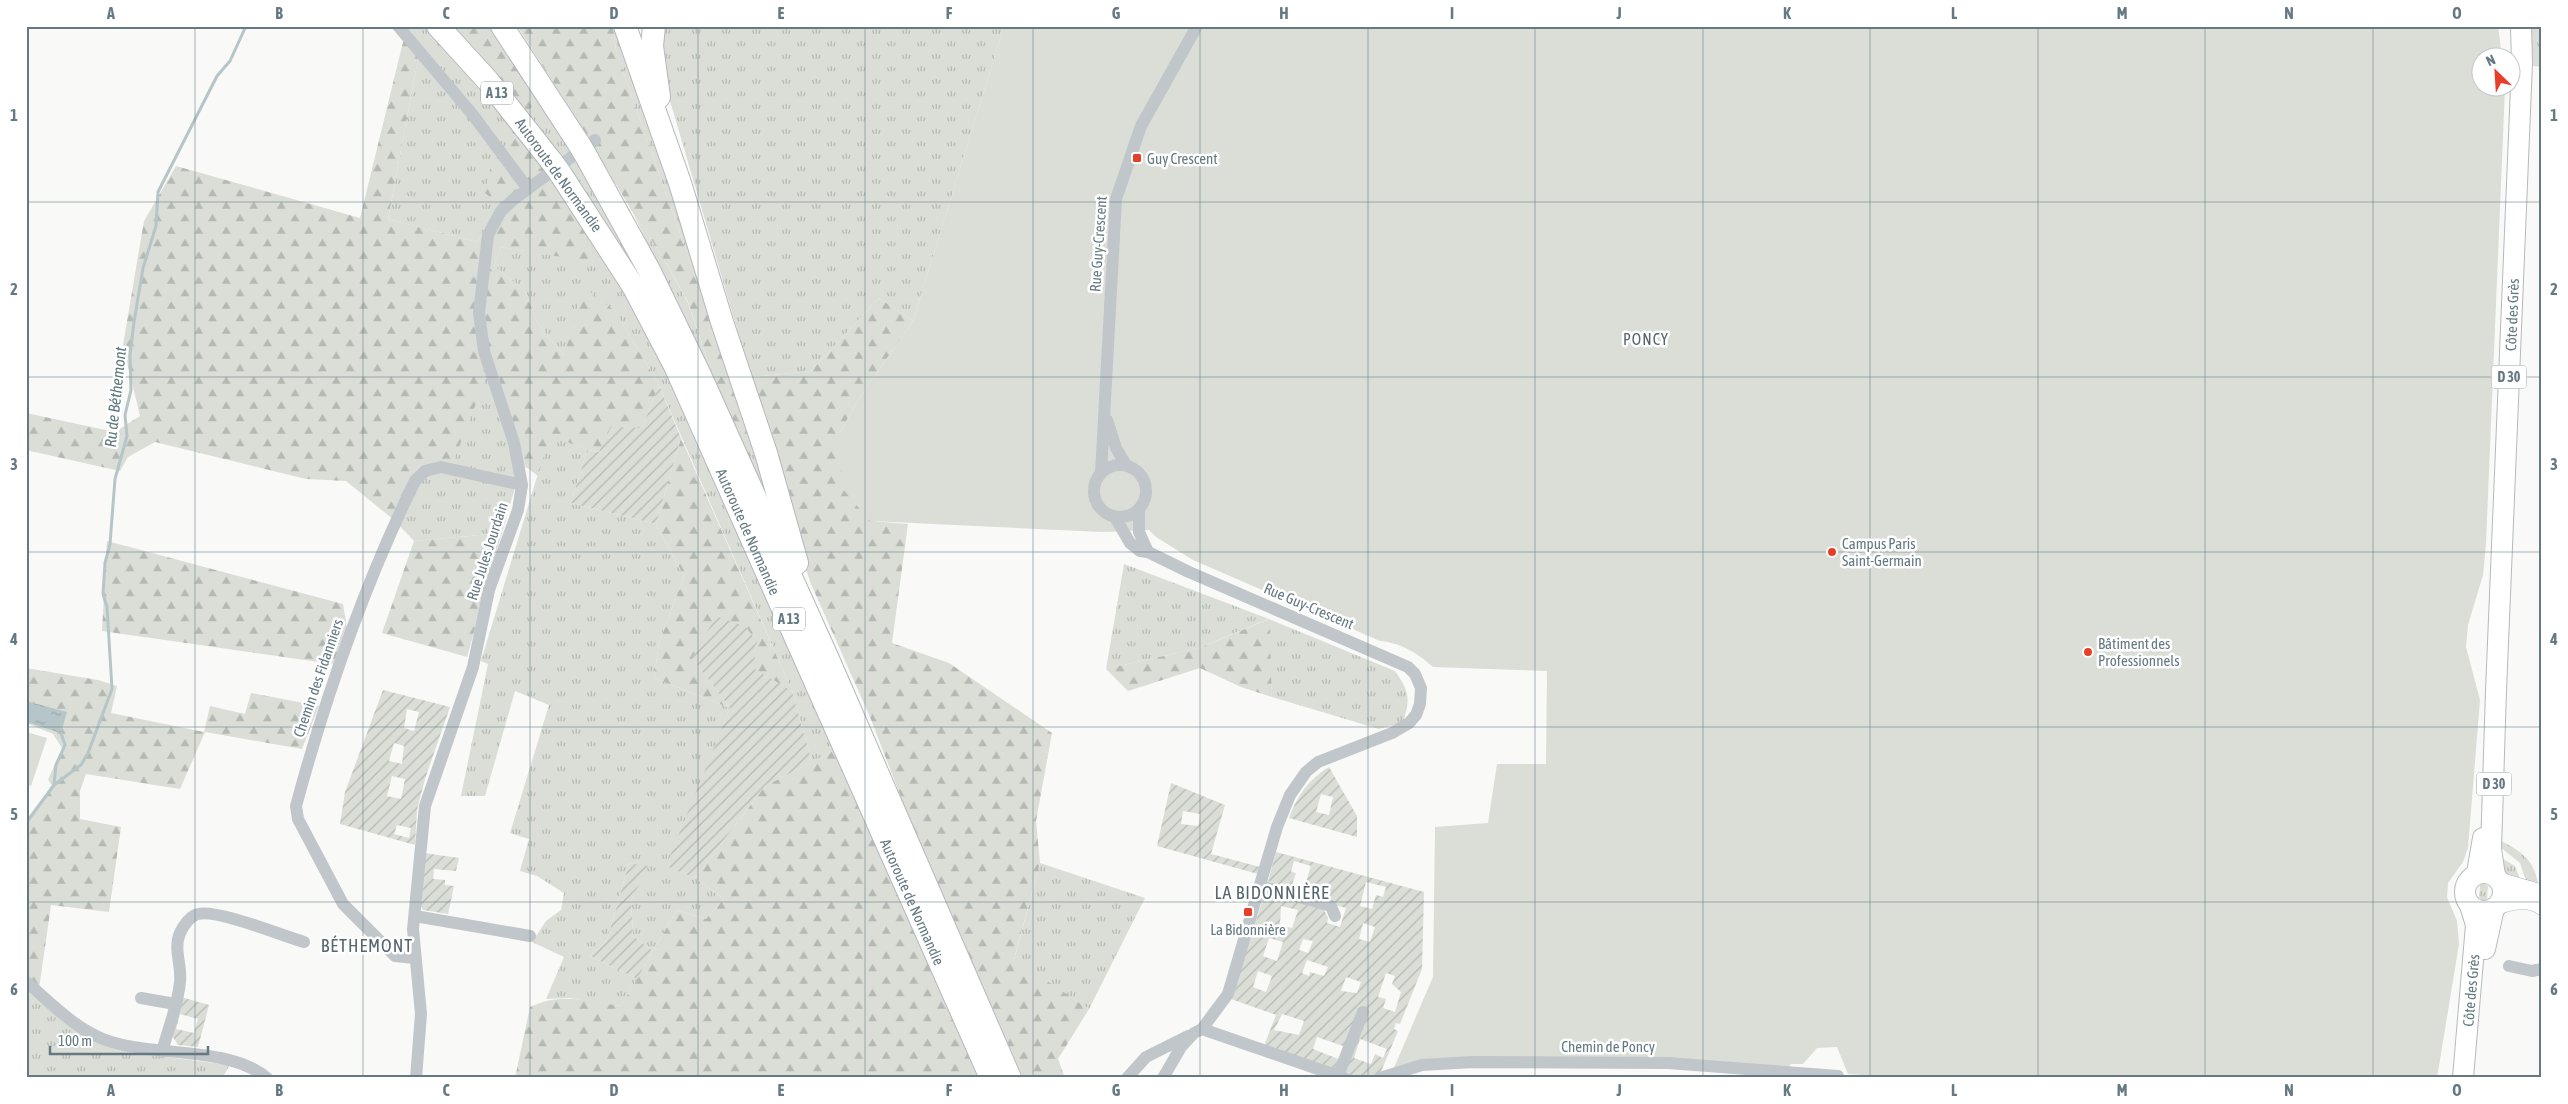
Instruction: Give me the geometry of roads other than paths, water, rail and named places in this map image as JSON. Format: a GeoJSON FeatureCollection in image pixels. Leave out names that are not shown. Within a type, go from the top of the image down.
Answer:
{"type":"FeatureCollection","features":[{"type":"Feature","properties":{"kind":"highway","name":"Autoroute de Normandie"},"geometry":{"type":"LineString","coordinates":[[438,26],[493,87],[556,168],[633,286],[676,368],[991,1078]]}},
{"type":"Feature","properties":{"kind":"highway","name":"Autoroute de Normandie"},"geometry":{"type":"LineString","coordinates":[[502,26],[586,146],[678,330],[828,659],[1010,1078]]}},
{"type":"Feature","properties":{"kind":"highway"},"geometry":{"type":"LineString","coordinates":[[625,26],[680,183],[722,322],[766,453],[788,536],[828,659]]}},
{"type":"Feature","properties":{"kind":"highway"},"geometry":{"type":"LineString","coordinates":[[654,26],[652,46],[658,93],[680,183]]}},
{"type":"Feature","properties":{"kind":"main road","name":"Côte des Grès"},"geometry":{"type":"LineString","coordinates":[[2491,877],[2517,29]]}},
{"type":"Feature","properties":{"kind":"main road"},"geometry":{"type":"LineString","coordinates":[[2471,877],[2491,877],[2503,892],[2495,907],[2481,911],[2470,906],[2464,894],[2471,877]]}},
{"type":"Feature","properties":{"kind":"main road","name":"Côte des Grès"},"geometry":{"type":"LineString","coordinates":[[2463,1078],[2476,925],[2470,906]]}},
{"type":"Feature","properties":{"kind":"main road","name":"Côte des Grès"},"geometry":{"type":"LineString","coordinates":[[2471,1078],[2485,943],[2495,907]]}},
{"type":"Feature","properties":{"kind":"street"},"geometry":{"type":"LineString","coordinates":[[398,26],[474,115],[528,189]]}},
{"type":"Feature","properties":{"kind":"street","name":"Rue Guy-Crescent"},"geometry":{"type":"LineString","coordinates":[[1194,28],[1141,126],[1116,199],[1105,415],[1101,472],[1094,484],[1096,501],[1103,511],[1115,517],[1130,543],[1140,551],[1148,552],[1189,572],[1408,667],[1415,674],[1421,688],[1420,704],[1416,715],[1409,723],[1392,733],[1327,757],[1306,772],[1283,811],[1261,886]]}},
{"type":"Feature","properties":{"kind":"street","name":"Rue Jules Jourdain"},"geometry":{"type":"LineString","coordinates":[[416,1078],[421,1014],[415,958],[415,916],[425,806],[472,667],[489,590],[516,517],[522,485],[514,442],[484,351],[479,313],[488,235],[502,211],[586,146]]}},
{"type":"Feature","properties":{"kind":"street","name":"Rue Guy-Crescent"},"geometry":{"type":"LineString","coordinates":[[1105,415],[1116,448],[1126,465],[1138,471],[1146,485],[1147,494],[1139,509],[1139,532],[1148,552]]}},
{"type":"Feature","properties":{"kind":"street"},"geometry":{"type":"LineString","coordinates":[[1101,472],[1112,465],[1126,465]]}},
{"type":"Feature","properties":{"kind":"street","name":"Chemin des Fidanniers"},"geometry":{"type":"LineString","coordinates":[[415,958],[395,956],[344,904],[298,819],[296,806],[318,724],[355,621],[415,481],[425,471],[441,467],[522,485]]}},
{"type":"Feature","properties":{"kind":"street"},"geometry":{"type":"LineString","coordinates":[[1115,517],[1124,517],[1139,509]]}},
{"type":"Feature","properties":{"kind":"street"},"geometry":{"type":"LineString","coordinates":[[2491,877],[2542,894]]}},
{"type":"Feature","properties":{"kind":"street"},"geometry":{"type":"LineString","coordinates":[[1163,1078],[1181,1047],[1198,1031],[1228,994],[1261,886],[1331,906],[1335,916]]}},
{"type":"Feature","properties":{"kind":"street"},"geometry":{"type":"LineString","coordinates":[[2495,907],[2523,899],[2536,902],[2542,906]]}},
{"type":"Feature","properties":{"kind":"street"},"geometry":{"type":"LineString","coordinates":[[162,1052],[180,982],[176,948],[179,934],[187,922],[197,914],[229,918],[304,942]]}},
{"type":"Feature","properties":{"kind":"street"},"geometry":{"type":"LineString","coordinates":[[415,916],[530,936]]}},
{"type":"Feature","properties":{"kind":"street"},"geometry":{"type":"LineString","coordinates":[[2509,966],[2532,971],[2542,969]]}},
{"type":"Feature","properties":{"kind":"street"},"geometry":{"type":"LineString","coordinates":[[26,982],[84,1029],[102,1038],[136,1048],[236,1060],[257,1069],[267,1078]]}},
{"type":"Feature","properties":{"kind":"street"},"geometry":{"type":"LineString","coordinates":[[141,998],[175,1004]]}},
{"type":"Feature","properties":{"kind":"street"},"geometry":{"type":"LineString","coordinates":[[1127,1078],[1146,1058],[1198,1031],[1341,1077],[1363,1012]]}},
{"type":"Feature","properties":{"kind":"street","name":"Chemin de Poncy"},"geometry":{"type":"LineString","coordinates":[[1380,1078],[1422,1065],[1472,1062],[1668,1063],[1838,1076]]}},
{"type":"Feature","properties":{"kind":"water"},"geometry":{"type":"Polygon","coordinates":[[[26,701],[67,712],[61,733],[26,722],[26,701]]]}},
{"type":"Feature","properties":{"kind":"waterway","name":"Ru de Béthemont"},"geometry":{"type":"LineString","coordinates":[[26,823],[54,785],[81,765],[88,753],[112,689],[107,607],[103,594],[105,563],[110,544],[115,479],[127,436],[125,415],[131,390],[130,355],[134,322],[143,268],[156,226],[158,192],[217,76],[230,61],[246,26]]}},
{"type":"Feature","properties":{"kind":"waterway"},"geometry":{"type":"LineString","coordinates":[[54,784],[56,765],[65,745],[61,733]]}},
{"type":"Feature","properties":{"kind":"place","name":"Guy Crescent"},"geometry":{"type":"Point","coordinates":[1137,158]}},
{"type":"Feature","properties":{"kind":"place","name":"Campus Paris Saint-Germain"},"geometry":{"type":"Point","coordinates":[1832,552]}},
{"type":"Feature","properties":{"kind":"place","name":"Bâtiment des Professionnels"},"geometry":{"type":"Point","coordinates":[2088,652]}},
{"type":"Feature","properties":{"kind":"place","name":"La Bidonnière"},"geometry":{"type":"Point","coordinates":[1248,912]}},
{"type":"Feature","properties":{"kind":"district","name":"PONCY"},"geometry":{"type":"Point","coordinates":[1646,339]}},
{"type":"Feature","properties":{"kind":"district","name":"LA BIDONNIÈRE"},"geometry":{"type":"Point","coordinates":[1272,892]}},
{"type":"Feature","properties":{"kind":"district","name":"BÉTHEMONT"},"geometry":{"type":"Point","coordinates":[367,945]}}]}
